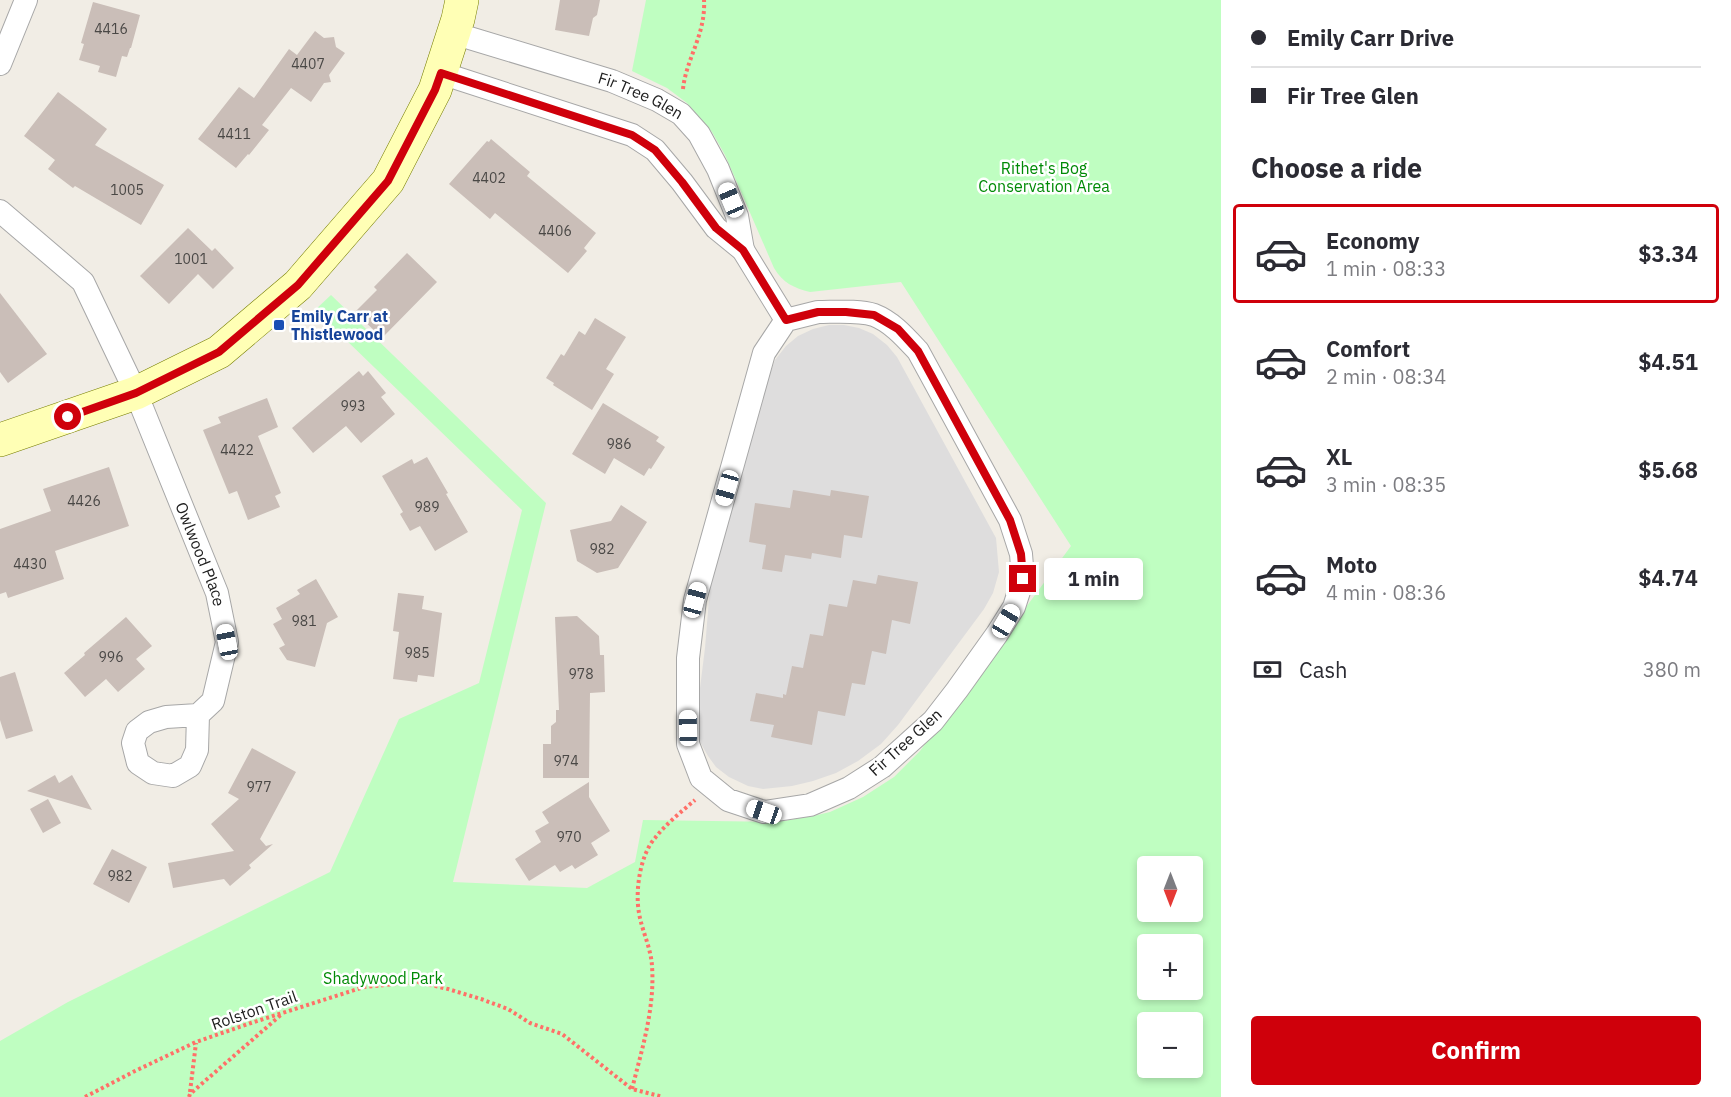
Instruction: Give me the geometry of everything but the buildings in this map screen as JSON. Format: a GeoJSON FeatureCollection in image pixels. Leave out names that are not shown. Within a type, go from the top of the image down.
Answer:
{"type":"FeatureCollection","features":[{"type":"Feature","properties":{"kind":"street"},"geometry":{"type":"LineString","coordinates":[[0,64],[26,0]]}},
{"type":"Feature","properties":{"kind":"street"},"geometry":{"type":"LineString","coordinates":[[0,440],[136,393],[219,352],[298,285],[388,181],[435,90],[462,0]]}},
{"type":"Feature","properties":{"kind":"street","name":"Fir Tree Glen"},"geometry":{"type":"LineString","coordinates":[[453,33],[612,81],[657,99],[681,114],[699,134],[718,169],[737,216],[743,250]]}},
{"type":"Feature","properties":{"kind":"street","name":"Fir Tree Glen"},"geometry":{"type":"LineString","coordinates":[[441,73],[632,135],[655,150],[716,228],[743,250],[786,320]]}},
{"type":"Feature","properties":{"kind":"street","name":"Owlwood Place"},"geometry":{"type":"LineString","coordinates":[[0,211],[83,282],[136,393],[217,593],[227,642],[213,701],[198,715]]}},
{"type":"Feature","properties":{"kind":"street","name":"Fir Tree Glen"},"geometry":{"type":"LineString","coordinates":[[818,312],[846,312],[874,315],[898,329],[918,351],[1010,520],[1021,554],[1023,579],[1014,607],[957,690],[933,721],[882,767],[849,788],[810,805],[764,812],[728,800],[701,778],[688,744],[688,658],[695,600],[764,353],[786,320],[818,312]]}},
{"type":"Feature","properties":{"kind":"path"},"geometry":{"type":"LineString","coordinates":[[681,114],[683,85],[702,28],[704,0]]}},
{"type":"Feature","properties":{"kind":"path"},"geometry":{"type":"LineString","coordinates":[[632,1089],[645,1038],[652,997],[652,964],[639,914],[637,895],[642,865],[653,839],[711,786]]}},
{"type":"Feature","properties":{"kind":"path","name":"Rolston Trail"},"geometry":{"type":"LineString","coordinates":[[86,1097],[196,1042],[364,987],[418,982],[481,999],[508,1009],[530,1023],[562,1034],[632,1089],[663,1097]]}},
{"type":"Feature","properties":{"kind":"path"},"geometry":{"type":"LineString","coordinates":[[190,1095],[285,1012]]}},
{"type":"Feature","properties":{"kind":"path"},"geometry":{"type":"LineString","coordinates":[[190,1095],[196,1042]]}},
{"type":"Feature","properties":{"kind":"shaded area"},"geometry":{"type":"Polygon","coordinates":[[[829,325],[859,328],[873,334],[897,357],[996,538],[999,572],[993,593],[984,609],[898,725],[881,744],[858,761],[836,773],[792,786],[763,789],[748,786],[729,777],[716,767],[700,742],[696,720],[712,562],[775,360],[798,336],[829,325]]]}},
{"type":"Feature","properties":{"kind":"green space","name":"Rithet's Bog Conservation Area"},"geometry":{"type":"Polygon","coordinates":[[[646,0],[1221,0],[1221,1097],[0,1097],[0,1041],[68,1002],[330,872],[399,719],[479,683],[522,510],[315,310],[331,295],[546,503],[453,882],[587,888],[635,862],[643,820],[777,822],[830,812],[863,797],[894,777],[920,751],[1071,546],[901,282],[810,292],[794,287],[785,281],[774,268],[725,155],[712,132],[687,103],[667,88],[632,71],[646,0]]]}},
{"type":"Feature","properties":{"kind":"place","name":"Emily Carr at Thistlewood"},"geometry":{"type":"Point","coordinates":[279,325]}},
{"type":"Feature","properties":{"kind":"route"},"geometry":{"type":"LineString","coordinates":[[68,417],[136,393],[219,352],[298,285],[388,181],[435,90],[441,73],[632,135],[655,150],[716,228],[743,250],[786,320],[818,312],[846,312],[874,315],[898,329],[918,351],[1010,520],[1021,554],[1023,579]]}},
{"type":"Feature","properties":{"kind":"park label","name":"Shadywood Park"},"geometry":{"type":"Point","coordinates":[383,978]}}]}
